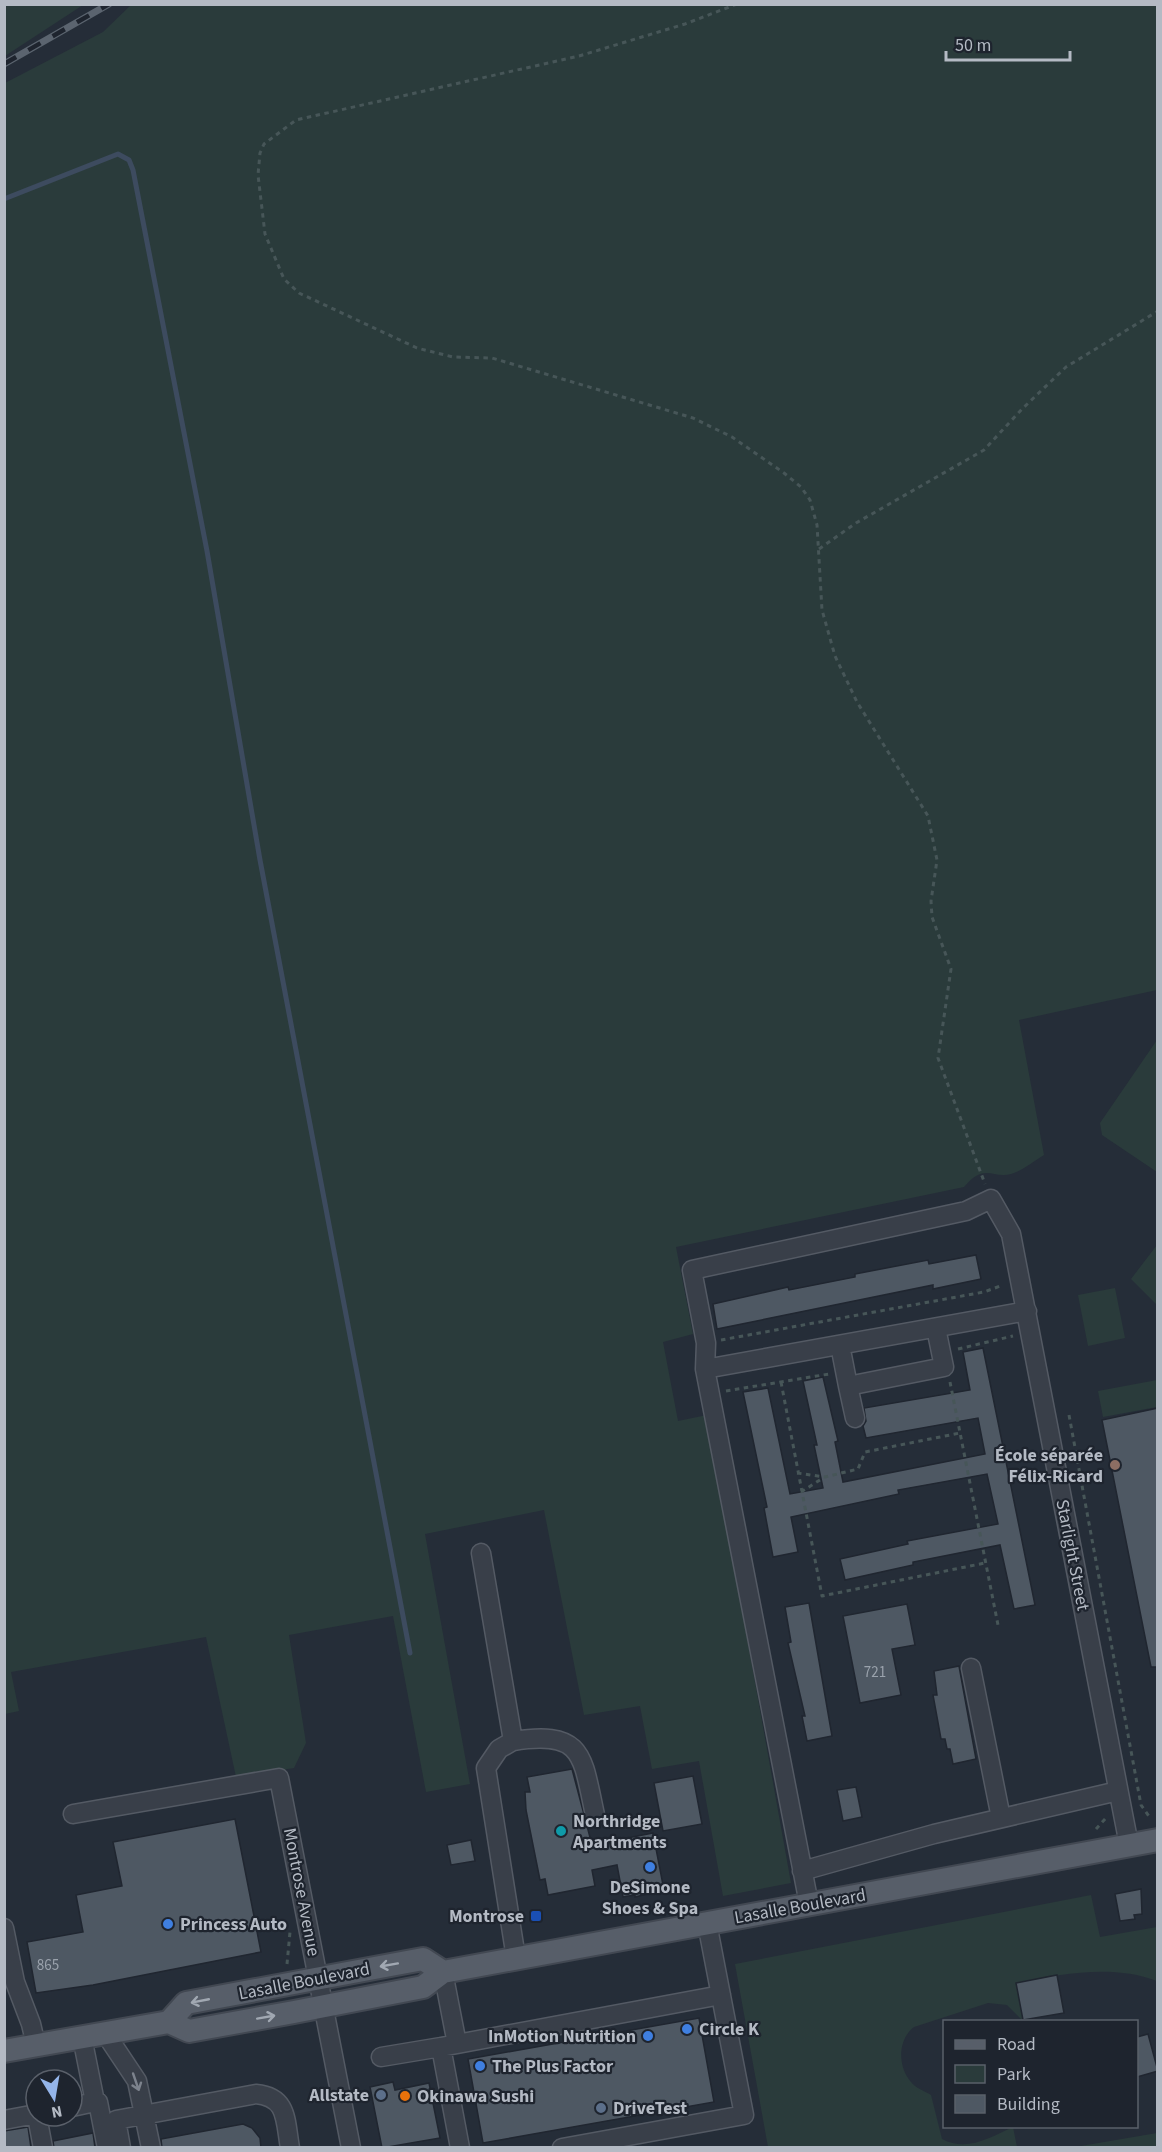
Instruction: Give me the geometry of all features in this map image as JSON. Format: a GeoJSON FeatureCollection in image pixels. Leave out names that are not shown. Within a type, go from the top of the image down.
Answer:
{"type":"FeatureCollection","features":[{"type":"Feature","properties":{"kind":"main road","name":"Lasalle Boulevard"},"geometry":{"type":"LineString","coordinates":[[4,2051],[169,2022],[189,2031],[325,2006],[423,1987],[443,1972],[1130,1845],[1154,1829]]}},
{"type":"Feature","properties":{"kind":"main road","name":"Lasalle Boulevard"},"geometry":{"type":"LineString","coordinates":[[169,2022],[186,2003],[319,1977],[423,1959],[443,1972]]}},
{"type":"Feature","properties":{"kind":"street","name":"Starlight Street"},"geometry":{"type":"LineString","coordinates":[[991,1199],[1011,1234],[1130,1845]]}},
{"type":"Feature","properties":{"kind":"street"},"geometry":{"type":"LineString","coordinates":[[809,1904],[709,1394],[705,1369],[706,1342],[692,1270],[966,1211],[991,1199]]}},
{"type":"Feature","properties":{"kind":"street"},"geometry":{"type":"LineString","coordinates":[[705,1369],[1027,1311]]}},
{"type":"Feature","properties":{"kind":"street"},"geometry":{"type":"LineString","coordinates":[[847,1378],[943,1359],[936,1328]]}},
{"type":"Feature","properties":{"kind":"street"},"geometry":{"type":"LineString","coordinates":[[840,1345],[855,1418]]}},
{"type":"Feature","properties":{"kind":"street"},"geometry":{"type":"LineString","coordinates":[[481,1553],[513,1742]]}},
{"type":"Feature","properties":{"kind":"street"},"geometry":{"type":"LineString","coordinates":[[971,1668],[1001,1818]]}},
{"type":"Feature","properties":{"kind":"street"},"geometry":{"type":"LineString","coordinates":[[516,1958],[486,1768],[499,1749],[513,1742],[543,1736],[564,1740],[575,1751],[585,1770],[595,1815]]}},
{"type":"Feature","properties":{"kind":"street","name":"Montrose Avenue"},"geometry":{"type":"LineString","coordinates":[[73,1814],[279,1778],[351,2148]]}},
{"type":"Feature","properties":{"kind":"street"},"geometry":{"type":"LineString","coordinates":[[802,1871],[1001,1818],[1118,1791]]}},
{"type":"Feature","properties":{"kind":"street"},"geometry":{"type":"LineString","coordinates":[[562,2148],[744,2115],[707,1923]]}},
{"type":"Feature","properties":{"kind":"street"},"geometry":{"type":"LineString","coordinates":[[4,1928],[15,1982],[31,2024],[36,2045]]}},
{"type":"Feature","properties":{"kind":"street"},"geometry":{"type":"LineString","coordinates":[[443,1972],[460,2148]]}},
{"type":"Feature","properties":{"kind":"street"},"geometry":{"type":"LineString","coordinates":[[381,2057],[721,1995]]}},
{"type":"Feature","properties":{"kind":"street"},"geometry":{"type":"LineString","coordinates":[[105,2033],[137,2081],[151,2148]]}},
{"type":"Feature","properties":{"kind":"street"},"geometry":{"type":"LineString","coordinates":[[82,2037],[95,2103]]}},
{"type":"Feature","properties":{"kind":"street"},"geometry":{"type":"LineString","coordinates":[[122,2148],[116,2120],[256,2094],[271,2096],[282,2109],[290,2148]]}},
{"type":"Feature","properties":{"kind":"street"},"geometry":{"type":"LineString","coordinates":[[84,2105],[98,2102],[107,2148]]}},
{"type":"Feature","properties":{"kind":"street"},"geometry":{"type":"LineString","coordinates":[[4,2120],[24,2117]]}},
{"type":"Feature","properties":{"kind":"street"},"geometry":{"type":"LineString","coordinates":[[39,2128],[43,2148]]}},
{"type":"Feature","properties":{"kind":"path"},"geometry":{"type":"LineString","coordinates":[[737,4],[685,24],[579,56],[296,120],[271,138],[260,153],[258,175],[263,222],[268,242],[284,279],[299,293],[417,348],[453,357],[492,358],[693,418],[732,437],[801,488],[814,510],[819,549],[822,610],[835,656],[857,702],[928,816],[937,860],[931,901],[932,917],[951,969],[938,1058],[991,1199]]}},
{"type":"Feature","properties":{"kind":"path"},"geometry":{"type":"LineString","coordinates":[[819,549],[896,499],[984,450],[1066,367],[1158,311]]}},
{"type":"Feature","properties":{"kind":"path"},"geometry":{"type":"LineString","coordinates":[[706,1342],[973,1294],[1005,1284]]}},
{"type":"Feature","properties":{"kind":"path"},"geometry":{"type":"LineString","coordinates":[[998,1625],[961,1433],[948,1371],[943,1359],[1014,1335]]}},
{"type":"Feature","properties":{"kind":"path"},"geometry":{"type":"LineString","coordinates":[[709,1394],[781,1382],[847,1378]]}},
{"type":"Feature","properties":{"kind":"path"},"geometry":{"type":"LineString","coordinates":[[781,1382],[822,1596],[985,1563]]}},
{"type":"Feature","properties":{"kind":"path"},"geometry":{"type":"LineString","coordinates":[[1069,1416],[1141,1805],[1154,1829]]}},
{"type":"Feature","properties":{"kind":"path"},"geometry":{"type":"LineString","coordinates":[[801,1492],[825,1477],[858,1469],[865,1452],[961,1433]]}},
{"type":"Feature","properties":{"kind":"path"},"geometry":{"type":"LineString","coordinates":[[797,1473],[825,1477]]}},
{"type":"Feature","properties":{"kind":"path"},"geometry":{"type":"LineString","coordinates":[[288,1922],[290,1955],[285,1971],[288,1983]]}},
{"type":"Feature","properties":{"kind":"green space"},"geometry":{"type":"Polygon","coordinates":[[[5,4],[83,4],[83,5],[5,56],[5,4]]]}},
{"type":"Feature","properties":{"kind":"green space"},"geometry":{"type":"Polygon","coordinates":[[[131,5],[1157,5],[1157,990],[1019,1020],[1044,1155],[1019,1171],[1004,1175],[983,1173],[971,1179],[964,1187],[676,1247],[693,1334],[663,1342],[678,1421],[707,1415],[791,1883],[723,1896],[699,1761],[652,1769],[640,1706],[584,1715],[544,1510],[425,1534],[470,1784],[426,1792],[393,1616],[289,1635],[306,1743],[294,1768],[236,1777],[206,1637],[11,1672],[19,1711],[5,1714],[5,83],[103,32],[131,5]]]}},
{"type":"Feature","properties":{"kind":"green space"},"geometry":{"type":"Polygon","coordinates":[[[1157,1040],[1157,1172],[1102,1135],[1100,1123],[1157,1040]]]}},
{"type":"Feature","properties":{"kind":"green space"},"geometry":{"type":"Polygon","coordinates":[[[1157,1245],[1157,1305],[1131,1279],[1157,1245]]]}},
{"type":"Feature","properties":{"kind":"green space"},"geometry":{"type":"Polygon","coordinates":[[[1115,1288],[1125,1338],[1088,1346],[1078,1295],[1115,1288]]]}},
{"type":"Feature","properties":{"kind":"green space"},"geometry":{"type":"Polygon","coordinates":[[[1157,1380],[1157,1407],[1103,1417],[1098,1391],[1157,1380]]]}},
{"type":"Feature","properties":{"kind":"green space"},"geometry":{"type":"Polygon","coordinates":[[[1091,1895],[1100,1937],[1157,1927],[1157,1981],[1123,1973],[1087,1972],[1016,1983],[1023,2020],[1007,2005],[988,2003],[914,2027],[905,2038],[901,2053],[903,2068],[913,2084],[931,2095],[942,2139],[951,2143],[969,2144],[1013,2128],[1017,2147],[768,2147],[735,1964],[1091,1895]]]}},
{"type":"Feature","properties":{"kind":"green space"},"geometry":{"type":"Polygon","coordinates":[[[1157,2133],[1157,2147],[1075,2147],[1157,2133]]]}},
{"type":"Feature","properties":{"kind":"building"},"geometry":{"type":"Polygon","coordinates":[[[976,1255],[981,1279],[933,1289],[933,1285],[717,1329],[713,1304],[788,1287],[789,1290],[855,1277],[855,1274],[928,1260],[929,1264],[976,1255]]]}},
{"type":"Feature","properties":{"kind":"building"},"geometry":{"type":"Polygon","coordinates":[[[983,1348],[1035,1605],[1014,1609],[1000,1545],[913,1562],[913,1565],[845,1580],[840,1559],[908,1544],[907,1541],[998,1524],[987,1474],[898,1490],[899,1494],[791,1517],[798,1552],[773,1557],[764,1508],[767,1507],[743,1392],[768,1388],[790,1494],[823,1488],[814,1445],[817,1445],[803,1381],[823,1377],[838,1441],[835,1442],[843,1482],[985,1454],[978,1418],[866,1438],[863,1426],[866,1421],[864,1408],[970,1390],[963,1352],[983,1348]]]}},
{"type":"Feature","properties":{"kind":"building"},"geometry":{"type":"Polygon","coordinates":[[[1158,1408],[1158,1667],[1151,1667],[1102,1420],[1158,1408]]]}},
{"type":"Feature","properties":{"kind":"building"},"geometry":{"type":"Polygon","coordinates":[[[809,1603],[832,1736],[807,1741],[802,1716],[805,1716],[788,1643],[791,1642],[785,1607],[809,1603]]]}},
{"type":"Feature","properties":{"kind":"building"},"geometry":{"type":"Polygon","coordinates":[[[907,1604],[915,1645],[892,1649],[901,1695],[860,1703],[843,1616],[907,1604]]]}},
{"type":"Feature","properties":{"kind":"building"},"geometry":{"type":"Polygon","coordinates":[[[959,1666],[976,1759],[953,1764],[950,1749],[947,1749],[945,1739],[941,1739],[933,1695],[937,1695],[934,1671],[959,1666]]]}},
{"type":"Feature","properties":{"kind":"building","name":"Northridge Apartments"},"geometry":{"type":"Polygon","coordinates":[[[572,1769],[592,1845],[653,1833],[664,1890],[635,1897],[635,1895],[623,1897],[617,1865],[592,1870],[595,1886],[548,1895],[545,1879],[540,1880],[526,1810],[525,1792],[530,1792],[527,1777],[572,1769]]]}},
{"type":"Feature","properties":{"kind":"building"},"geometry":{"type":"Polygon","coordinates":[[[693,1776],[702,1824],[663,1831],[654,1783],[693,1776]]]}},
{"type":"Feature","properties":{"kind":"building"},"geometry":{"type":"Polygon","coordinates":[[[856,1787],[862,1817],[843,1821],[837,1790],[856,1787]]]}},
{"type":"Feature","properties":{"kind":"building","name":"Princess Auto"},"geometry":{"type":"Polygon","coordinates":[[[235,1819],[261,1952],[93,1985],[36,1993],[27,1942],[83,1932],[76,1895],[122,1886],[113,1842],[235,1819]]]}},
{"type":"Feature","properties":{"kind":"building"},"geometry":{"type":"Polygon","coordinates":[[[471,1840],[475,1861],[451,1865],[447,1845],[471,1840]]]}},
{"type":"Feature","properties":{"kind":"building"},"geometry":{"type":"Polygon","coordinates":[[[1141,1889],[1142,1914],[1134,1915],[1135,1919],[1120,1921],[1115,1894],[1141,1889]]]}},
{"type":"Feature","properties":{"kind":"building"},"geometry":{"type":"Polygon","coordinates":[[[1057,1975],[1064,2013],[1023,2020],[1016,1983],[1057,1975]]]}},
{"type":"Feature","properties":{"kind":"building"},"geometry":{"type":"Polygon","coordinates":[[[699,2018],[714,2102],[483,2143],[468,2059],[699,2018]]]}},
{"type":"Feature","properties":{"kind":"building"},"geometry":{"type":"Polygon","coordinates":[[[1148,2034],[1158,2071],[1138,2077],[1138,2037],[1148,2034]]]}},
{"type":"Feature","properties":{"kind":"building"},"geometry":{"type":"Polygon","coordinates":[[[393,2082],[395,2090],[429,2083],[440,2138],[382,2148],[370,2087],[393,2082]]]}},
{"type":"Feature","properties":{"kind":"building"},"geometry":{"type":"Polygon","coordinates":[[[243,2124],[252,2128],[260,2138],[261,2148],[162,2148],[161,2139],[243,2124]]]}},
{"type":"Feature","properties":{"kind":"building"},"geometry":{"type":"Polygon","coordinates":[[[28,2128],[31,2148],[4,2148],[4,2131],[28,2128]]]}},
{"type":"Feature","properties":{"kind":"building"},"geometry":{"type":"Polygon","coordinates":[[[93,2133],[95,2148],[54,2148],[53,2141],[93,2133]]]}},
{"type":"Feature","properties":{"kind":"waterway"},"geometry":{"type":"LineString","coordinates":[[4,199],[118,154],[129,160],[133,170],[207,551],[260,860],[410,1653]]}},
{"type":"Feature","properties":{"kind":"railway"},"geometry":{"type":"LineString","coordinates":[[4,64],[109,4]]}},
{"type":"Feature","properties":{"kind":"place","name":"École séparée Félix-Ricard"},"geometry":{"type":"Point","coordinates":[1115,1465]}},
{"type":"Feature","properties":{"kind":"place","name":"Northridge Apartments"},"geometry":{"type":"Point","coordinates":[561,1831]}},
{"type":"Feature","properties":{"kind":"place","name":"DeSimone Shoes & Spa"},"geometry":{"type":"Point","coordinates":[650,1867]}},
{"type":"Feature","properties":{"kind":"place","name":"Montrose"},"geometry":{"type":"Point","coordinates":[536,1916]}},
{"type":"Feature","properties":{"kind":"place","name":"Princess Auto"},"geometry":{"type":"Point","coordinates":[168,1924]}},
{"type":"Feature","properties":{"kind":"place","name":"Circle K"},"geometry":{"type":"Point","coordinates":[687,2029]}},
{"type":"Feature","properties":{"kind":"place","name":"InMotion Nutrition"},"geometry":{"type":"Point","coordinates":[648,2036]}},
{"type":"Feature","properties":{"kind":"place","name":"The Plus Factor"},"geometry":{"type":"Point","coordinates":[480,2066]}},
{"type":"Feature","properties":{"kind":"place","name":"Allstate"},"geometry":{"type":"Point","coordinates":[381,2095]}},
{"type":"Feature","properties":{"kind":"place","name":"Okinawa Sushi"},"geometry":{"type":"Point","coordinates":[405,2096]}},
{"type":"Feature","properties":{"kind":"place","name":"DriveTest"},"geometry":{"type":"Point","coordinates":[601,2108]}}]}
